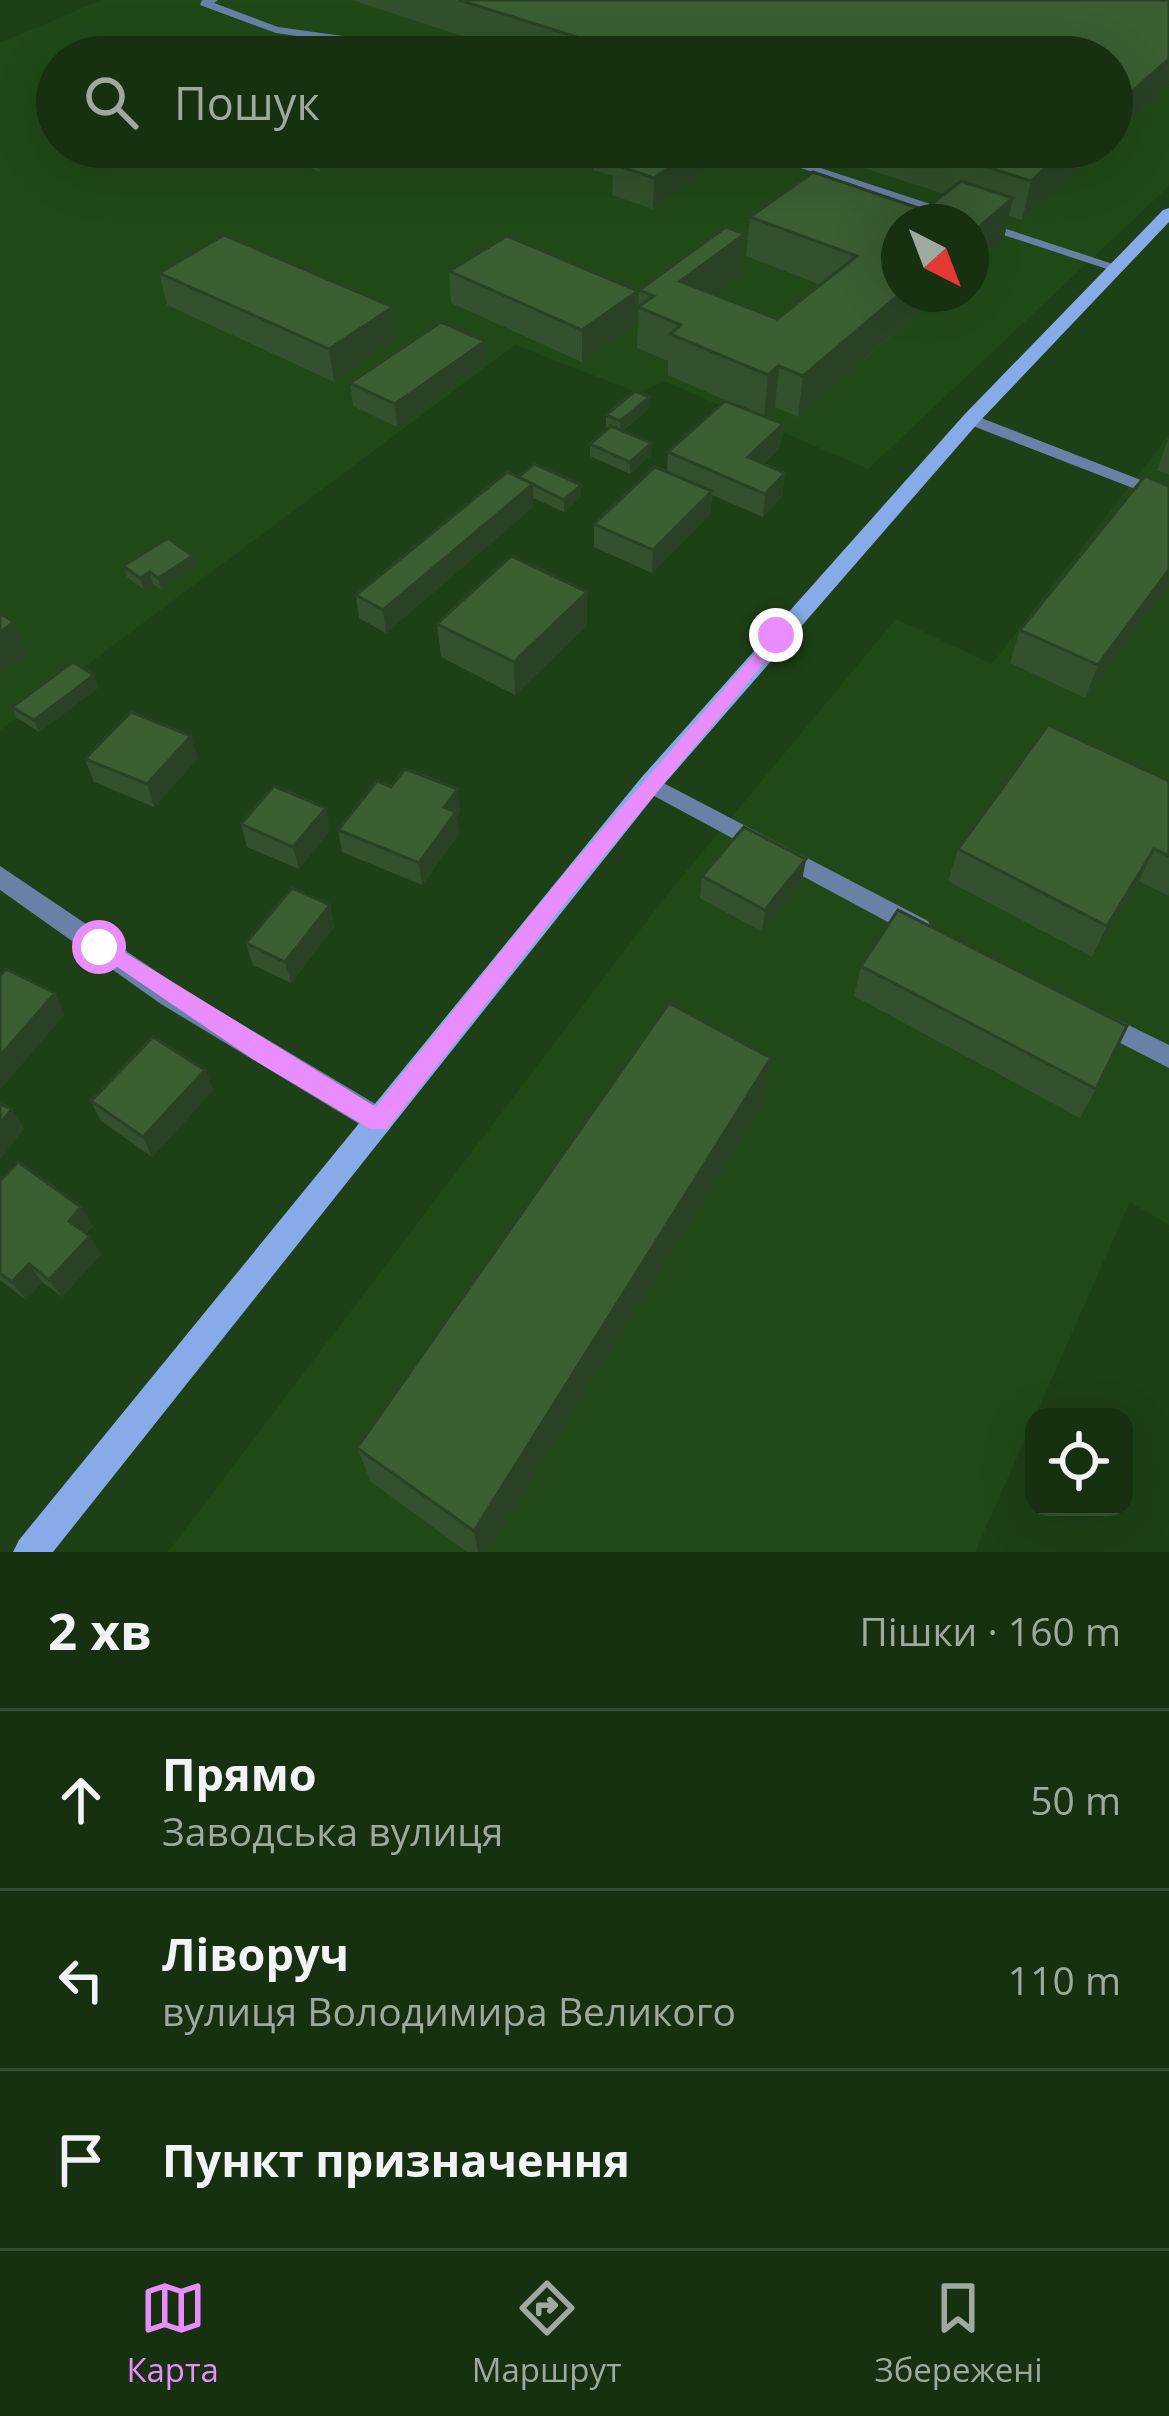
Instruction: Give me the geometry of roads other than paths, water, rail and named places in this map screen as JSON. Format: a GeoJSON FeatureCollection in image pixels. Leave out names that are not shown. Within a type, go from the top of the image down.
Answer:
{"type":"FeatureCollection","features":[{"type":"Feature","properties":{"kind":"main road"},"geometry":{"type":"LineString","coordinates":[[31,1552],[650,784],[971,419],[1169,213]]}},
{"type":"Feature","properties":{"kind":"street"},"geometry":{"type":"LineString","coordinates":[[0,876],[171,996],[379,1121]]}},
{"type":"Feature","properties":{"kind":"lane"},"geometry":{"type":"LineString","coordinates":[[212,0],[204,3],[275,30],[317,36]]}},
{"type":"Feature","properties":{"kind":"lane"},"geometry":{"type":"LineString","coordinates":[[809,168],[1115,267]]}},
{"type":"Feature","properties":{"kind":"lane"},"geometry":{"type":"LineString","coordinates":[[971,419],[1169,497]]}},
{"type":"Feature","properties":{"kind":"lane"},"geometry":{"type":"LineString","coordinates":[[650,784],[939,938]]}},
{"type":"Feature","properties":{"kind":"lane"},"geometry":{"type":"LineString","coordinates":[[1085,1014],[1169,1058]]}}]}
